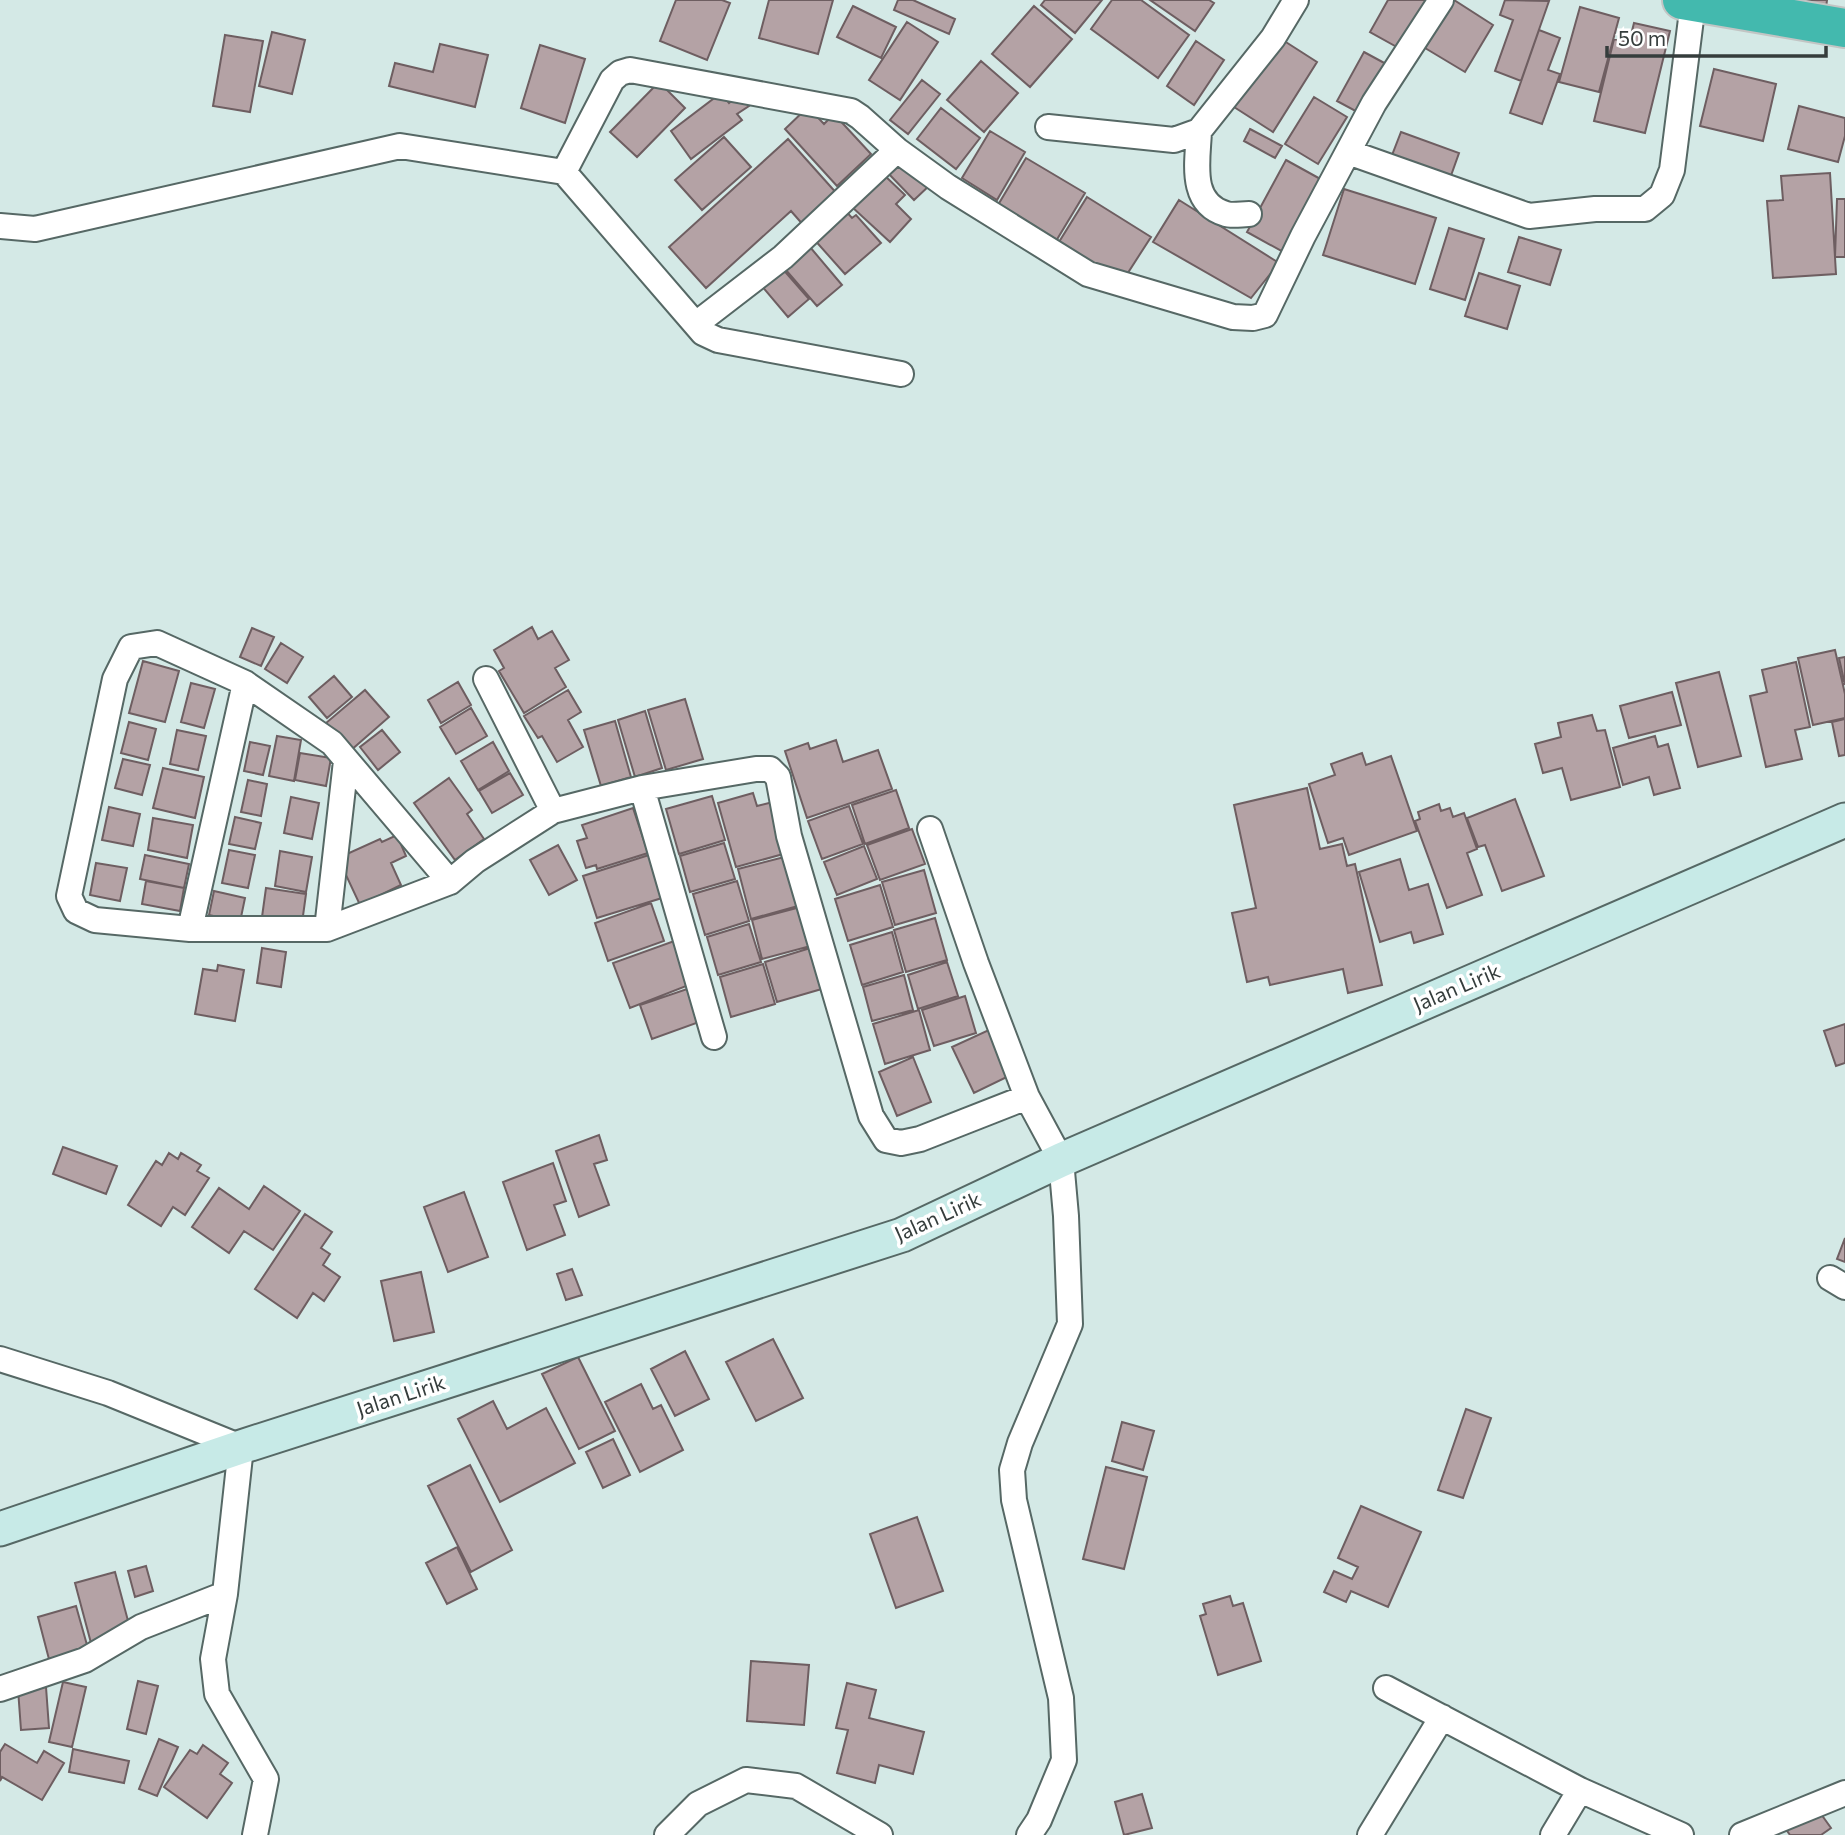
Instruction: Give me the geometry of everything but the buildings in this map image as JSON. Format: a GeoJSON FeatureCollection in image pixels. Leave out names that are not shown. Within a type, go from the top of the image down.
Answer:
{"type":"FeatureCollection","features":[{"type":"Feature","properties":{"kind":"highway"},"geometry":{"type":"LineString","coordinates":[[1688,1],[1845,28]]}},
{"type":"Feature","properties":{"kind":"main road","name":"Jalan Lirik"},"geometry":{"type":"LineString","coordinates":[[0,1530],[241,1447],[902,1235],[1060,1160],[1845,820]]}},
{"type":"Feature","properties":{"kind":"street"},"geometry":{"type":"LineString","coordinates":[[1048,127],[1174,139],[1199,131],[1273,38],[1296,0]]}},
{"type":"Feature","properties":{"kind":"street"},"geometry":{"type":"LineString","coordinates":[[564,172],[612,80],[620,73],[630,70],[850,111],[948,187],[1088,274],[1233,317],[1253,318],[1265,315],[1374,103],[1441,0]]}},
{"type":"Feature","properties":{"kind":"street"},"geometry":{"type":"LineString","coordinates":[[1348,152],[1530,216],[1595,209],[1644,209],[1662,195],[1672,170],[1688,1]]}},
{"type":"Feature","properties":{"kind":"street"},"geometry":{"type":"LineString","coordinates":[[1199,131],[1197,182],[1208,204],[1226,214],[1248,214]]}},
{"type":"Feature","properties":{"kind":"street"},"geometry":{"type":"LineString","coordinates":[[0,226],[35,229],[400,146],[564,172],[703,333],[718,340],[901,374]]}},
{"type":"Feature","properties":{"kind":"street"},"geometry":{"type":"LineString","coordinates":[[696,324],[783,257],[897,150]]}},
{"type":"Feature","properties":{"kind":"street"},"geometry":{"type":"LineString","coordinates":[[450,882],[332,743],[245,683],[157,643],[131,647],[116,680],[69,896],[76,911],[95,920],[190,929],[327,929],[450,882],[475,861],[553,811],[642,788],[770,769],[778,777],[789,836],[871,1116],[886,1140],[901,1143],[920,1139],[1027,1097]]}},
{"type":"Feature","properties":{"kind":"street"},"geometry":{"type":"LineString","coordinates":[[486,679],[553,811]]}},
{"type":"Feature","properties":{"kind":"street"},"geometry":{"type":"LineString","coordinates":[[190,929],[245,683]]}},
{"type":"Feature","properties":{"kind":"street"},"geometry":{"type":"LineString","coordinates":[[327,929],[345,761]]}},
{"type":"Feature","properties":{"kind":"street"},"geometry":{"type":"LineString","coordinates":[[642,788],[714,1037]]}},
{"type":"Feature","properties":{"kind":"street"},"geometry":{"type":"LineString","coordinates":[[930,828],[976,963],[1027,1097],[1060,1160],[1066,1216],[1070,1324],[1020,1443],[1012,1471],[1014,1500],[1060,1698],[1064,1760],[1039,1820],[1029,1835]]}},
{"type":"Feature","properties":{"kind":"street"},"geometry":{"type":"LineString","coordinates":[[0,1359],[108,1393],[241,1447],[225,1594],[213,1659],[217,1694],[265,1779],[255,1835]]}},
{"type":"Feature","properties":{"kind":"street"},"geometry":{"type":"LineString","coordinates":[[0,1689],[85,1660],[141,1627],[225,1594]]}},
{"type":"Feature","properties":{"kind":"street"},"geometry":{"type":"LineString","coordinates":[[1386,1688],[1580,1790],[1681,1835]]}},
{"type":"Feature","properties":{"kind":"street"},"geometry":{"type":"LineString","coordinates":[[1370,1835],[1442,1717]]}},
{"type":"Feature","properties":{"kind":"street"},"geometry":{"type":"LineString","coordinates":[[667,1835],[698,1804],[746,1780],[796,1786],[880,1835]]}},
{"type":"Feature","properties":{"kind":"street"},"geometry":{"type":"LineString","coordinates":[[1553,1835],[1580,1790]]}},
{"type":"Feature","properties":{"kind":"street"},"geometry":{"type":"LineString","coordinates":[[1742,1835],[1845,1793]]}}]}
